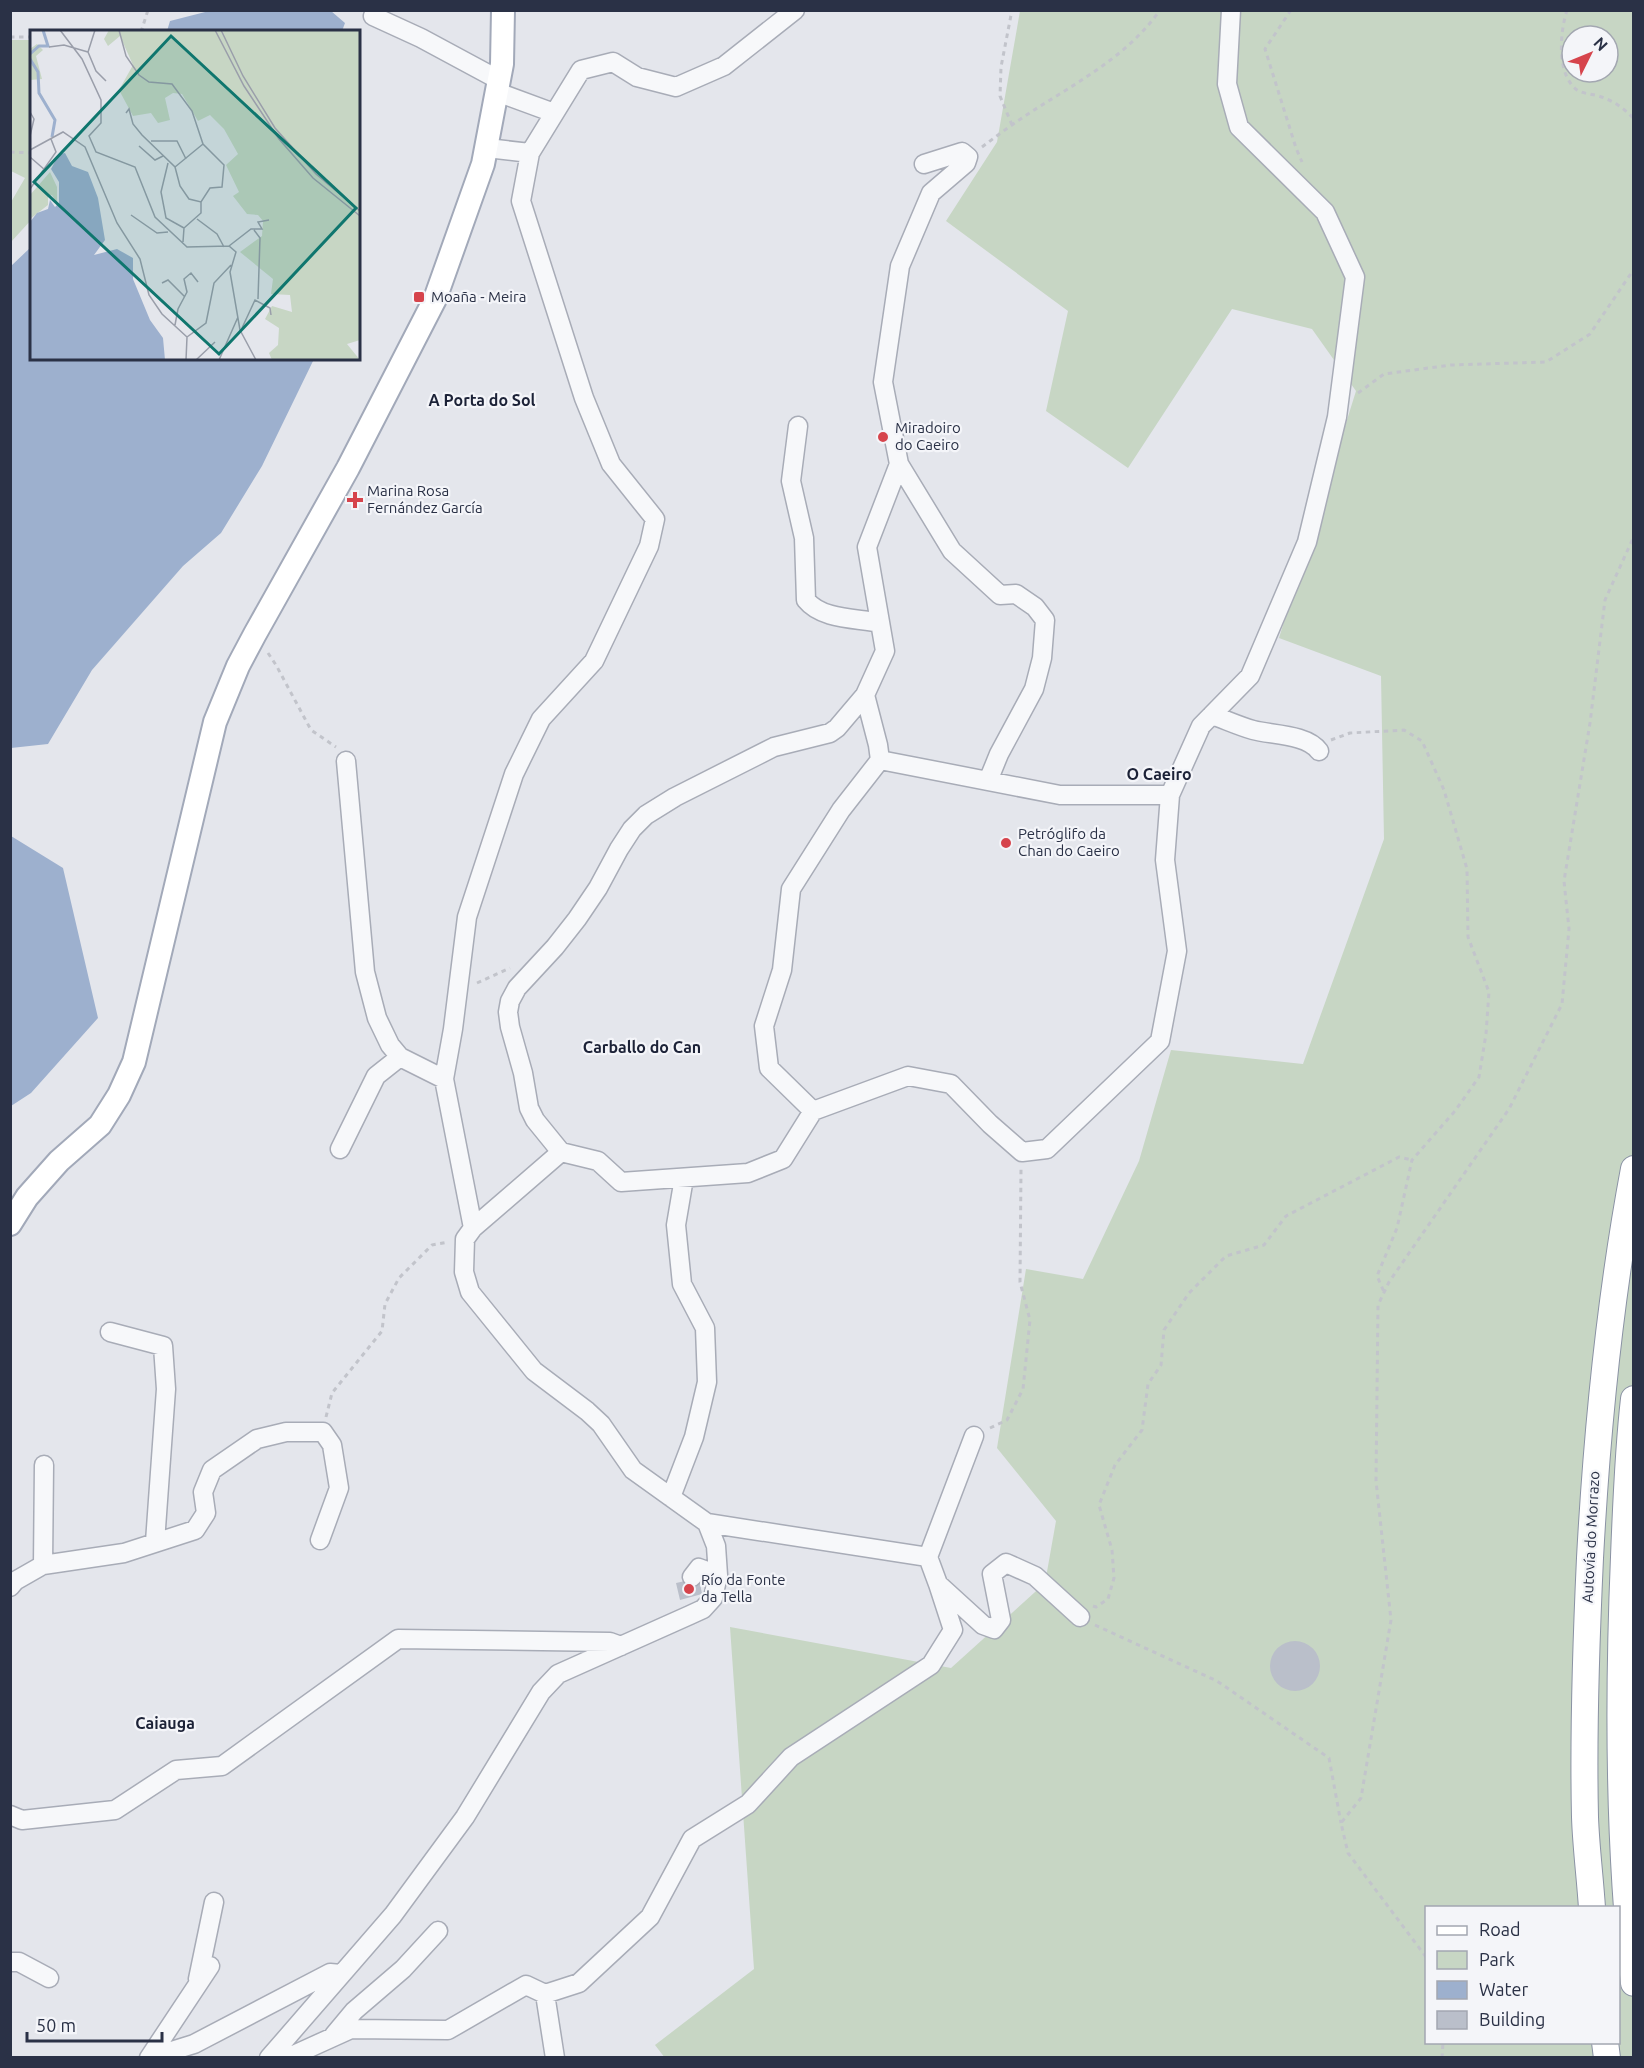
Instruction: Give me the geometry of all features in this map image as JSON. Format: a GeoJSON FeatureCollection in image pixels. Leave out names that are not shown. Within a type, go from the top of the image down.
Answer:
{"type":"FeatureCollection","features":[{"type":"Feature","properties":{"kind":"highway","name":"Autovía do Morrazo"},"geometry":{"type":"LineString","coordinates":[[1592,1906],[1585,1819],[1585,1649],[1594,1481],[1608,1341],[1623,1226],[1634,1169]]}},
{"type":"Feature","properties":{"kind":"highway"},"geometry":{"type":"LineString","coordinates":[[1634,1399],[1630,1434],[1620,1645],[1623,1824],[1634,1983]]}},
{"type":"Feature","properties":{"kind":"main road"},"geometry":{"type":"LineString","coordinates":[[10,1224],[27,1197],[59,1161],[100,1125],[119,1095],[134,1062],[215,722],[238,666],[348,468],[435,299],[487,148],[503,43],[503,10]]}},
{"type":"Feature","properties":{"kind":"street"},"geometry":{"type":"LineString","coordinates":[[795,10],[724,66],[676,87],[637,77],[613,62],[581,70],[530,153],[521,201],[584,398],[611,464],[655,519],[649,546],[594,661],[541,719],[514,774],[467,917],[444,1079],[469,1233],[464,1272],[470,1292],[534,1371],[601,1424],[633,1470],[707,1522],[928,1557]]}},
{"type":"Feature","properties":{"kind":"street"},"geometry":{"type":"LineString","coordinates":[[899,464],[867,547],[885,651],[865,695],[830,733],[774,747],[675,797],[646,815],[632,829],[577,919],[517,988],[510,1001],[508,1012],[510,1027],[523,1073],[529,1108],[535,1120],[561,1152],[597,1161],[621,1182],[748,1173],[783,1159],[813,1111],[908,1077],[951,1084],[990,1124],[1022,1152],[1047,1149],[1160,1041],[1177,951],[1165,860],[1170,795],[1201,726],[1250,676],[1307,542],[1336,417],[1355,277],[1325,212],[1239,127],[1227,84],[1231,10]]}},
{"type":"Feature","properties":{"kind":"street"},"geometry":{"type":"LineString","coordinates":[[373,16],[421,38],[498,86],[554,113]]}},
{"type":"Feature","properties":{"kind":"street"},"geometry":{"type":"LineString","coordinates":[[487,148],[530,153]]}},
{"type":"Feature","properties":{"kind":"street"},"geometry":{"type":"LineString","coordinates":[[924,164],[962,152],[968,157],[966,163],[931,193],[900,266],[883,382],[899,464],[952,551],[1000,595],[1016,594],[1035,607],[1045,620],[1042,658],[1034,689],[999,754],[988,781]]}},
{"type":"Feature","properties":{"kind":"street"},"geometry":{"type":"LineString","coordinates":[[798,426],[791,481],[804,538],[806,600],[812,608],[828,614],[880,623]]}},
{"type":"Feature","properties":{"kind":"street"},"geometry":{"type":"LineString","coordinates":[[813,1111],[769,1068],[764,1026],[782,970],[791,890],[841,810],[880,760],[879,745],[865,695]]}},
{"type":"Feature","properties":{"kind":"street"},"geometry":{"type":"LineString","coordinates":[[1212,715],[1254,730],[1290,736],[1317,749]]}},
{"type":"Feature","properties":{"kind":"street"},"geometry":{"type":"LineString","coordinates":[[880,760],[1060,795],[1170,795]]}},
{"type":"Feature","properties":{"kind":"street"},"geometry":{"type":"LineString","coordinates":[[346,761],[365,972],[377,1018],[390,1045],[400,1057],[444,1079]]}},
{"type":"Feature","properties":{"kind":"street"},"geometry":{"type":"LineString","coordinates":[[340,1149],[376,1076],[400,1057]]}},
{"type":"Feature","properties":{"kind":"street"},"geometry":{"type":"LineString","coordinates":[[469,1233],[561,1152]]}},
{"type":"Feature","properties":{"kind":"street"},"geometry":{"type":"LineString","coordinates":[[671,1497],[694,1437],[707,1382],[705,1328],[682,1284],[676,1225],[684,1178]]}},
{"type":"Feature","properties":{"kind":"street"},"geometry":{"type":"LineString","coordinates":[[110,1332],[163,1346],[166,1389],[155,1542]]}},
{"type":"Feature","properties":{"kind":"street"},"geometry":{"type":"LineString","coordinates":[[10,1587],[15,1581],[43,1565],[124,1553],[195,1530],[206,1513],[203,1492],[212,1470],[257,1439],[286,1432],[323,1432],[332,1444],[339,1488],[320,1540]]}},
{"type":"Feature","properties":{"kind":"street"},"geometry":{"type":"LineString","coordinates":[[287,2058],[351,2029],[448,2030],[526,1985],[545,1994],[579,1983],[650,1917],[692,1839],[748,1804],[791,1757],[931,1665],[953,1630],[928,1557],[974,1437]]}},
{"type":"Feature","properties":{"kind":"street"},"geometry":{"type":"LineString","coordinates":[[43,1565],[44,1465]]}},
{"type":"Feature","properties":{"kind":"street"},"geometry":{"type":"LineString","coordinates":[[269,2058],[393,1915],[465,1817],[542,1692],[558,1674],[703,1609],[713,1598],[718,1575],[716,1546],[707,1522]]}},
{"type":"Feature","properties":{"kind":"street"},"geometry":{"type":"LineString","coordinates":[[938,1584],[983,1625],[994,1629],[1001,1620],[992,1574],[1006,1563],[1035,1576],[1085,1611]]}},
{"type":"Feature","properties":{"kind":"street"},"geometry":{"type":"LineString","coordinates":[[692,1577],[699,1568],[718,1575]]}},
{"type":"Feature","properties":{"kind":"street"},"geometry":{"type":"LineString","coordinates":[[10,1815],[22,1820],[115,1810],[176,1770],[222,1767],[398,1639],[610,1642],[621,1646]]}},
{"type":"Feature","properties":{"kind":"street"},"geometry":{"type":"LineString","coordinates":[[196,1987],[214,1902]]}},
{"type":"Feature","properties":{"kind":"street"},"geometry":{"type":"LineString","coordinates":[[333,2037],[354,2011],[403,1969],[438,1931]]}},
{"type":"Feature","properties":{"kind":"street"},"geometry":{"type":"LineString","coordinates":[[10,1962],[19,1962],[49,1978]]}},
{"type":"Feature","properties":{"kind":"street"},"geometry":{"type":"LineString","coordinates":[[149,2058],[210,1966]]}},
{"type":"Feature","properties":{"kind":"street"},"geometry":{"type":"LineString","coordinates":[[149,2058],[194,2044],[330,1973],[341,1974]]}},
{"type":"Feature","properties":{"kind":"street"},"geometry":{"type":"LineString","coordinates":[[545,1994],[555,2058]]}},
{"type":"Feature","properties":{"kind":"path"},"geometry":{"type":"LineString","coordinates":[[142,30],[148,10]]}},
{"type":"Feature","properties":{"kind":"path"},"geometry":{"type":"LineString","coordinates":[[1012,10],[1002,67],[1000,96],[1012,125]]}},
{"type":"Feature","properties":{"kind":"path"},"geometry":{"type":"LineString","coordinates":[[968,157],[1120,52],[1150,25],[1160,10]]}},
{"type":"Feature","properties":{"kind":"path"},"geometry":{"type":"LineString","coordinates":[[1291,10],[1265,49],[1296,148],[1305,169]]}},
{"type":"Feature","properties":{"kind":"path"},"geometry":{"type":"LineString","coordinates":[[1567,10],[1564,20],[1562,58],[1566,75],[1578,90],[1600,96],[1623,107],[1634,119]]}},
{"type":"Feature","properties":{"kind":"path"},"geometry":{"type":"LineString","coordinates":[[10,37],[30,37]]}},
{"type":"Feature","properties":{"kind":"path"},"geometry":{"type":"LineString","coordinates":[[10,152],[30,153]]}},
{"type":"Feature","properties":{"kind":"path"},"geometry":{"type":"LineString","coordinates":[[1336,417],[1361,390],[1384,374],[1451,365],[1546,362],[1590,334],[1634,269]]}},
{"type":"Feature","properties":{"kind":"path"},"geometry":{"type":"LineString","coordinates":[[1341,1823],[1361,1798],[1391,1620],[1376,1481],[1378,1305],[1389,1282],[1509,1109],[1562,1004],[1569,929],[1564,881],[1590,723],[1605,600],[1634,536]]}},
{"type":"Feature","properties":{"kind":"path"},"geometry":{"type":"LineString","coordinates":[[255,634],[276,665],[311,730],[335,745],[346,761]]}},
{"type":"Feature","properties":{"kind":"path"},"geometry":{"type":"LineString","coordinates":[[1317,749],[1350,733],[1360,732],[1404,730],[1422,741],[1444,790],[1467,869],[1468,938],[1489,993],[1486,1034],[1479,1077],[1455,1111],[1412,1160],[1397,1228],[1377,1276],[1384,1292]]}},
{"type":"Feature","properties":{"kind":"path"},"geometry":{"type":"LineString","coordinates":[[458,993],[512,968]]}},
{"type":"Feature","properties":{"kind":"path"},"geometry":{"type":"LineString","coordinates":[[974,1437],[1007,1420],[1023,1389],[1030,1320],[1020,1282],[1022,1152]]}},
{"type":"Feature","properties":{"kind":"path"},"geometry":{"type":"LineString","coordinates":[[1085,1611],[1108,1599],[1114,1578],[1112,1550],[1099,1505],[1115,1465],[1142,1430],[1148,1384],[1161,1365],[1164,1330],[1189,1293],[1226,1256],[1264,1245],[1286,1216],[1399,1157],[1412,1160]]}},
{"type":"Feature","properties":{"kind":"path"},"geometry":{"type":"LineString","coordinates":[[323,1432],[332,1393],[382,1331],[385,1304],[399,1278],[432,1245],[469,1233]]}},
{"type":"Feature","properties":{"kind":"path"},"geometry":{"type":"LineString","coordinates":[[1085,1611],[1216,1681],[1329,1758],[1348,1853],[1425,1956]]}},
{"type":"Feature","properties":{"kind":"green space"},"geometry":{"type":"Polygon","coordinates":[[[1020,11],[1633,11],[1633,2057],[665,2058],[655,2045],[754,1969],[730,1627],[951,1668],[1045,1583],[1056,1521],[997,1448],[1026,1269],[1083,1279],[1139,1161],[1171,1050],[1303,1064],[1384,839],[1381,676],[1279,638],[1356,391],[1312,329],[1232,309],[1128,468],[1046,411],[1068,311],[946,221],[997,142],[1020,11]]]}},
{"type":"Feature","properties":{"kind":"green space"},"geometry":{"type":"Polygon","coordinates":[[[11,40],[30,40],[30,221],[11,242],[11,202],[25,178],[11,171],[11,40]]]}},
{"type":"Feature","properties":{"kind":"water"},"geometry":{"type":"Polygon","coordinates":[[[213,10],[331,11],[345,23],[342,30],[167,30],[170,21],[213,10]]]}},
{"type":"Feature","properties":{"kind":"water"},"geometry":{"type":"Polygon","coordinates":[[[30,248],[30,360],[314,360],[262,466],[221,533],[183,566],[92,670],[48,744],[11,748],[10,267],[30,248]]]}},
{"type":"Feature","properties":{"kind":"water"},"geometry":{"type":"Polygon","coordinates":[[[11,836],[63,868],[98,1018],[31,1093],[11,1106],[11,836]]]}},
{"type":"Feature","properties":{"kind":"building","name":"Río da Fonte da Tella"},"geometry":{"type":"Polygon","coordinates":[[[699,1578],[702,1594],[680,1600],[676,1583],[699,1578]]]}},
{"type":"Feature","properties":{"kind":"building"},"geometry":{"type":"Polygon","coordinates":[[[1290,1641],[1300,1641],[1313,1648],[1320,1661],[1320,1671],[1313,1684],[1300,1691],[1290,1691],[1281,1687],[1274,1680],[1270,1671],[1270,1661],[1274,1652],[1281,1645],[1290,1641]]]}},
{"type":"Feature","properties":{"kind":"place","name":"Moaña - Meira"},"geometry":{"type":"Point","coordinates":[419,297]}},
{"type":"Feature","properties":{"kind":"place","name":"Miradoiro do Caeiro"},"geometry":{"type":"Point","coordinates":[883,437]}},
{"type":"Feature","properties":{"kind":"place","name":"Marina Rosa Fernández García"},"geometry":{"type":"Point","coordinates":[355,500]}},
{"type":"Feature","properties":{"kind":"place","name":"Petróglifo da Chan do Caeiro"},"geometry":{"type":"Point","coordinates":[1006,843]}},
{"type":"Feature","properties":{"kind":"place","name":"Río da Fonte da Tella"},"geometry":{"type":"Point","coordinates":[689,1589]}},
{"type":"Feature","properties":{"kind":"district","name":"A Porta do Sol"},"geometry":{"type":"Point","coordinates":[482,400]}},
{"type":"Feature","properties":{"kind":"district","name":"O Caeiro"},"geometry":{"type":"Point","coordinates":[1159,774]}},
{"type":"Feature","properties":{"kind":"district","name":"Carballo do Can"},"geometry":{"type":"Point","coordinates":[642,1047]}},
{"type":"Feature","properties":{"kind":"district","name":"Caiauga"},"geometry":{"type":"Point","coordinates":[165,1723]}}]}
